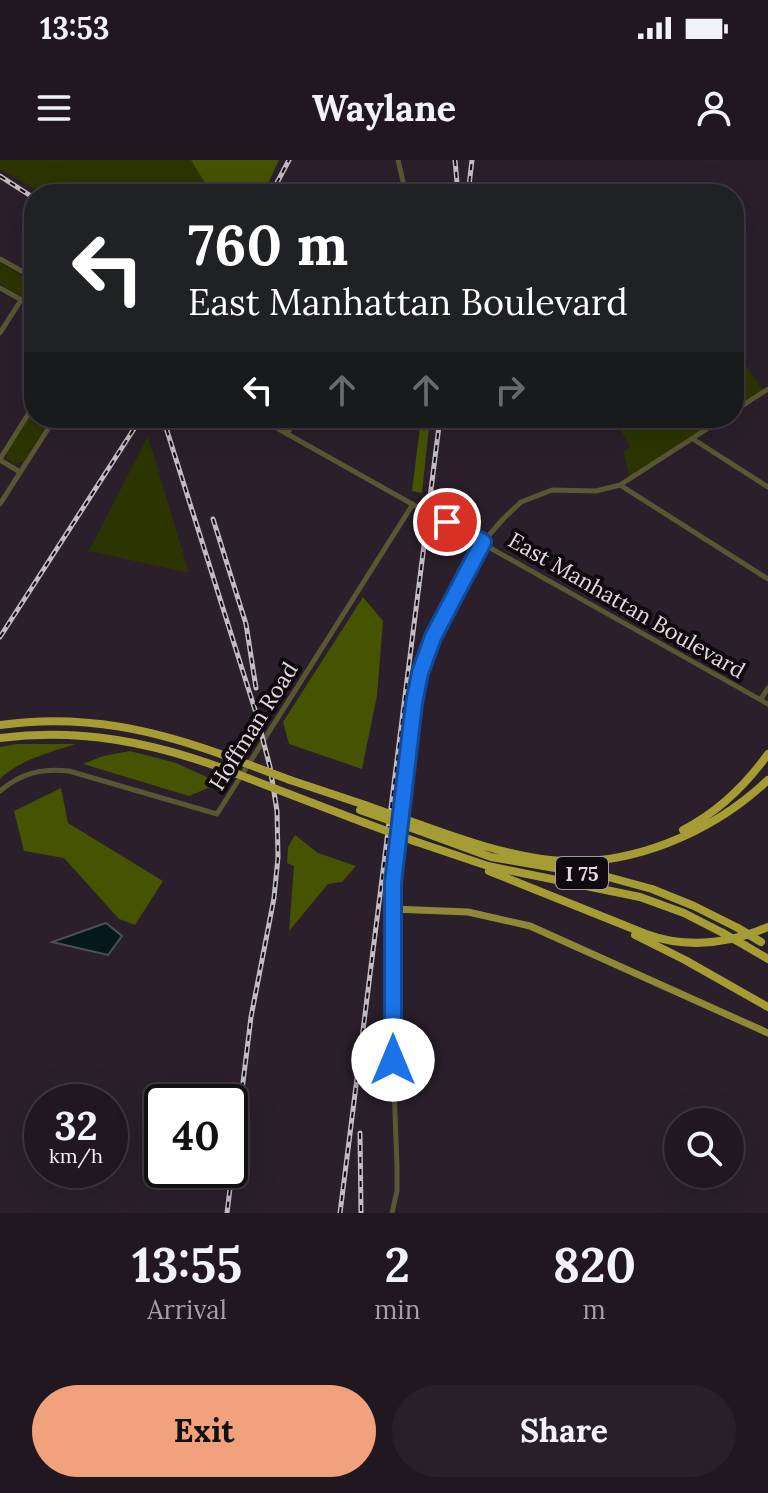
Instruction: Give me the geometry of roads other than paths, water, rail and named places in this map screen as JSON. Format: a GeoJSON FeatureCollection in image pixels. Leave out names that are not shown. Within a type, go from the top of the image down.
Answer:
{"type":"FeatureCollection","features":[{"type":"Feature","properties":{"kind":"highway"},"geometry":{"type":"LineString","coordinates":[[0,725],[65,720],[115,724],[164,735],[421,828],[503,851],[563,861],[611,858],[663,843],[722,816],[768,780]]}},
{"type":"Feature","properties":{"kind":"highway","name":"I 75"},"geometry":{"type":"LineString","coordinates":[[0,738],[57,734],[116,738],[158,747],[463,859],[640,897],[684,913],[768,959]]}},
{"type":"Feature","properties":{"kind":"highway"},"geometry":{"type":"LineString","coordinates":[[563,861],[636,848],[690,826],[733,795],[768,754]]}},
{"type":"Feature","properties":{"kind":"highway","name":"I 75"},"geometry":{"type":"LineString","coordinates":[[421,828],[491,857],[598,875],[652,889],[704,910],[765,944]]}},
{"type":"Feature","properties":{"kind":"highway"},"geometry":{"type":"LineString","coordinates":[[463,859],[655,937],[690,943],[728,940],[768,927]]}},
{"type":"Feature","properties":{"kind":"highway"},"geometry":{"type":"LineString","coordinates":[[607,919],[768,1007]]}},
{"type":"Feature","properties":{"kind":"main road"},"geometry":{"type":"LineString","coordinates":[[392,909],[468,912],[530,926],[768,1033]]}},
{"type":"Feature","properties":{"kind":"street"},"geometry":{"type":"LineString","coordinates":[[398,160],[404,184]]}},
{"type":"Feature","properties":{"kind":"street"},"geometry":{"type":"LineString","coordinates":[[0,259],[24,272]]}},
{"type":"Feature","properties":{"kind":"street"},"geometry":{"type":"LineString","coordinates":[[0,288],[24,302]]}},
{"type":"Feature","properties":{"kind":"street"},"geometry":{"type":"LineString","coordinates":[[0,333],[21,300]]}},
{"type":"Feature","properties":{"kind":"street"},"geometry":{"type":"LineString","coordinates":[[744,405],[766,392]]}},
{"type":"Feature","properties":{"kind":"street"},"geometry":{"type":"LineString","coordinates":[[20,472],[0,459],[24,421]]}},
{"type":"Feature","properties":{"kind":"street"},"geometry":{"type":"LineString","coordinates":[[0,504],[49,428]]}},
{"type":"Feature","properties":{"kind":"street","name":"East Manhattan Boulevard"},"geometry":{"type":"LineString","coordinates":[[276,428],[768,704]]}},
{"type":"Feature","properties":{"kind":"street"},"geometry":{"type":"LineString","coordinates":[[287,434],[290,428]]}},
{"type":"Feature","properties":{"kind":"street"},"geometry":{"type":"LineString","coordinates":[[392,1213],[397,1191],[397,1166],[392,909],[414,703],[420,673],[445,611],[483,542],[515,508],[538,494],[556,490],[596,491],[620,485],[709,428]]}},
{"type":"Feature","properties":{"kind":"street"},"geometry":{"type":"LineString","coordinates":[[693,439],[768,487]]}},
{"type":"Feature","properties":{"kind":"street"},"geometry":{"type":"LineString","coordinates":[[620,485],[768,579]]}},
{"type":"Feature","properties":{"kind":"street","name":"Hoffman Road"},"geometry":{"type":"LineString","coordinates":[[0,791],[23,776],[55,769],[217,814],[413,504]]}},
{"type":"Feature","properties":{"kind":"street"},"geometry":{"type":"LineString","coordinates":[[761,699],[768,688]]}},
{"type":"Feature","properties":{"kind":"railway"},"geometry":{"type":"LineString","coordinates":[[276,184],[289,160]]}},
{"type":"Feature","properties":{"kind":"railway"},"geometry":{"type":"LineString","coordinates":[[455,160],[457,184]]}},
{"type":"Feature","properties":{"kind":"railway"},"geometry":{"type":"LineString","coordinates":[[469,184],[472,160]]}},
{"type":"Feature","properties":{"kind":"railway"},"geometry":{"type":"LineString","coordinates":[[0,176],[24,192]]}},
{"type":"Feature","properties":{"kind":"railway"},"geometry":{"type":"LineString","coordinates":[[0,637],[135,428]]}},
{"type":"Feature","properties":{"kind":"railway"},"geometry":{"type":"LineString","coordinates":[[166,428],[256,713],[277,811],[278,857],[274,898],[251,1017],[227,1213]]}},
{"type":"Feature","properties":{"kind":"railway"},"geometry":{"type":"LineString","coordinates":[[340,1213],[439,428]]}},
{"type":"Feature","properties":{"kind":"railway"},"geometry":{"type":"LineString","coordinates":[[213,519],[246,624],[256,688]]}},
{"type":"Feature","properties":{"kind":"railway"},"geometry":{"type":"LineString","coordinates":[[360,1133],[361,1213]]}}]}
